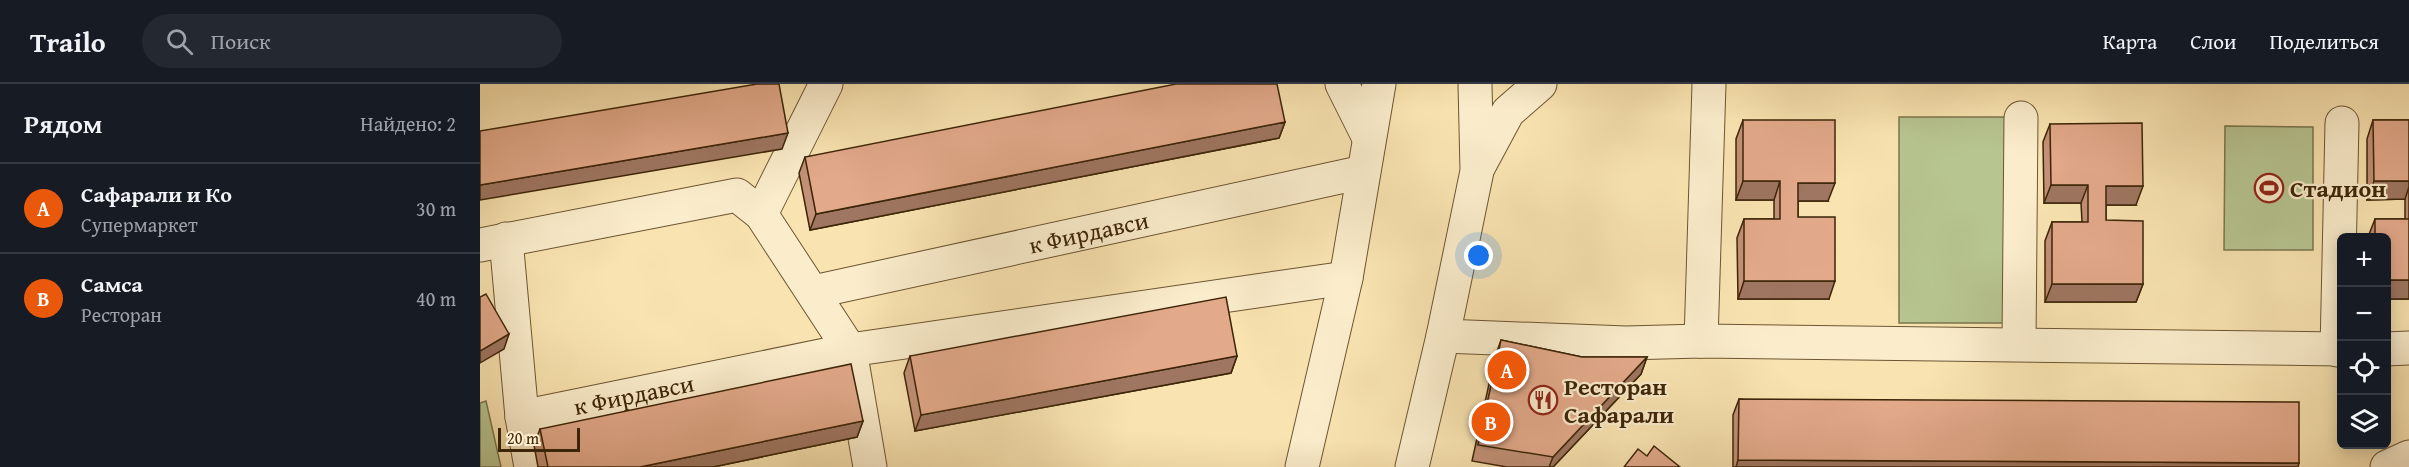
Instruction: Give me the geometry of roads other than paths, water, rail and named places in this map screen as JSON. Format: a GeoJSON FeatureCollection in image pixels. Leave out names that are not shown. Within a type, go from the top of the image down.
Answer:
{"type":"FeatureCollection","features":[{"type":"Feature","properties":{"kind":"street"},"geometry":{"type":"LineString","coordinates":[[761,214],[826,84]]}},
{"type":"Feature","properties":{"kind":"street"},"geometry":{"type":"LineString","coordinates":[[1342,84],[1369,138]]}},
{"type":"Feature","properties":{"kind":"street"},"geometry":{"type":"LineString","coordinates":[[1302,467],[1346,278],[1379,84]]}},
{"type":"Feature","properties":{"kind":"street"},"geometry":{"type":"LineString","coordinates":[[1412,467],[1443,336],[1477,171],[1475,84]]}},
{"type":"Feature","properties":{"kind":"street"},"geometry":{"type":"LineString","coordinates":[[1477,171],[1508,111],[1540,84]]}},
{"type":"Feature","properties":{"kind":"street"},"geometry":{"type":"LineString","coordinates":[[1701,341],[1709,84]]}},
{"type":"Feature","properties":{"kind":"street"},"geometry":{"type":"LineString","coordinates":[[2019,344],[2021,118]]}},
{"type":"Feature","properties":{"kind":"street"},"geometry":{"type":"LineString","coordinates":[[2339,341],[2342,123]]}},
{"type":"Feature","properties":{"kind":"street","name":"к Фирдавси"},"geometry":{"type":"LineString","coordinates":[[813,292],[1363,172]]}},
{"type":"Feature","properties":{"kind":"street"},"geometry":{"type":"LineString","coordinates":[[531,467],[493,242],[737,195],[761,214],[850,350],[870,467]]}},
{"type":"Feature","properties":{"kind":"street","name":"к Фирдавси"},"geometry":{"type":"LineString","coordinates":[[522,417],[850,350],[1346,278]]}},
{"type":"Feature","properties":{"kind":"street"},"geometry":{"type":"LineString","coordinates":[[1443,336],[1626,343],[1701,341],[2019,344],[2337,350]]}},
{"type":"Feature","properties":{"kind":"street"},"geometry":{"type":"LineString","coordinates":[[2391,349],[2409,348]]}},
{"type":"Feature","properties":{"kind":"street"},"geometry":{"type":"LineString","coordinates":[[2387,467],[2409,457]]}},
{"type":"Feature","properties":{"kind":"place","name":"Стадион"},"geometry":{"type":"Point","coordinates":[2269,188]}},
{"type":"Feature","properties":{"kind":"place","name":"Сафарали и Ко"},"geometry":{"type":"Point","coordinates":[1507,370]}},
{"type":"Feature","properties":{"kind":"place","name":"Ресторан Сафарали"},"geometry":{"type":"Point","coordinates":[1543,400]}},
{"type":"Feature","properties":{"kind":"place","name":"Самса"},"geometry":{"type":"Point","coordinates":[1491,422]}}]}
